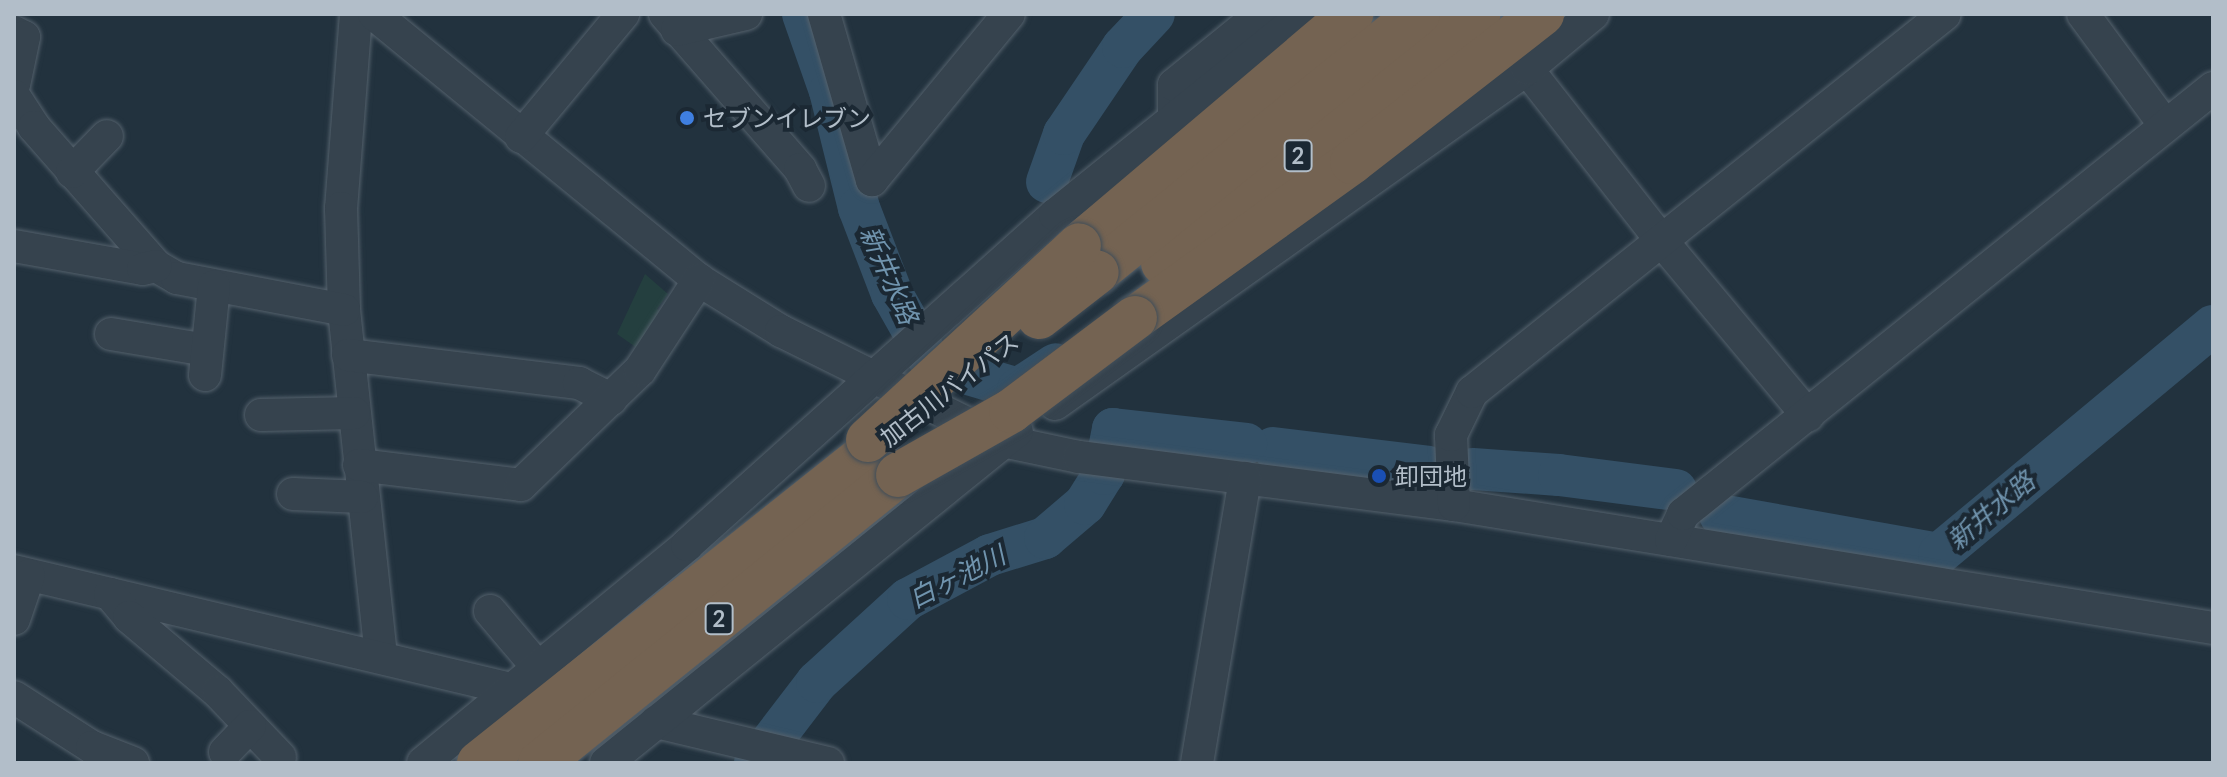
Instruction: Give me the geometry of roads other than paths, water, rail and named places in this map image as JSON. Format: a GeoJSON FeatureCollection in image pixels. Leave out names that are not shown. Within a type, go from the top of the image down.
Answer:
{"type":"FeatureCollection","features":[{"type":"Feature","properties":{"kind":"highway","name":"2"},"geometry":{"type":"LineString","coordinates":[[880,454],[1107,283],[1351,14]]}},
{"type":"Feature","properties":{"kind":"highway","name":"加古川バイパス"},"geometry":{"type":"LineString","coordinates":[[1107,283],[1418,14]]}},
{"type":"Feature","properties":{"kind":"highway","name":"加古川バイパス"},"geometry":{"type":"LineString","coordinates":[[479,763],[778,524],[880,454],[1107,283],[1478,14]]}},
{"type":"Feature","properties":{"kind":"highway"},"geometry":{"type":"LineString","coordinates":[[1107,283],[1352,162],[1542,14]]}},
{"type":"Feature","properties":{"kind":"highway","name":"加古川バイパス"},"geometry":{"type":"LineString","coordinates":[[540,763],[880,454]]}},
{"type":"Feature","properties":{"kind":"street"},"geometry":{"type":"LineString","coordinates":[[356,14],[341,208],[344,310],[381,656]]}},
{"type":"Feature","properties":{"kind":"street"},"geometry":{"type":"LineString","coordinates":[[374,14],[699,280],[781,331],[1003,441],[1079,457],[1454,505],[2213,628]]}},
{"type":"Feature","properties":{"kind":"street"},"geometry":{"type":"LineString","coordinates":[[521,137],[623,14]]}},
{"type":"Feature","properties":{"kind":"street"},"geometry":{"type":"LineString","coordinates":[[671,22],[746,14]]}},
{"type":"Feature","properties":{"kind":"street"},"geometry":{"type":"LineString","coordinates":[[831,18],[872,180],[1009,14]]}},
{"type":"Feature","properties":{"kind":"street"},"geometry":{"type":"LineString","coordinates":[[1174,120],[1174,85],[1261,14]]}},
{"type":"Feature","properties":{"kind":"street"},"geometry":{"type":"LineString","coordinates":[[423,763],[528,680],[687,545],[1043,225],[1304,14]]}},
{"type":"Feature","properties":{"kind":"street"},"geometry":{"type":"LineString","coordinates":[[606,763],[1003,441],[1527,69],[1593,14]]}},
{"type":"Feature","properties":{"kind":"street"},"geometry":{"type":"LineString","coordinates":[[1454,505],[1451,435],[1472,392],[1945,14]]}},
{"type":"Feature","properties":{"kind":"street"},"geometry":{"type":"LineString","coordinates":[[2083,14],[2164,124]]}},
{"type":"Feature","properties":{"kind":"street"},"geometry":{"type":"LineString","coordinates":[[671,22],[780,128],[809,186]]}},
{"type":"Feature","properties":{"kind":"street"},"geometry":{"type":"LineString","coordinates":[[14,32],[24,37],[14,85]]}},
{"type":"Feature","properties":{"kind":"street"},"geometry":{"type":"LineString","coordinates":[[1527,69],[1661,240],[1808,416]]}},
{"type":"Feature","properties":{"kind":"street"},"geometry":{"type":"LineString","coordinates":[[1671,540],[1683,514],[1808,416],[2164,124],[2213,88]]}},
{"type":"Feature","properties":{"kind":"street"},"geometry":{"type":"LineString","coordinates":[[14,96],[34,127],[156,266],[177,278],[344,310]]}},
{"type":"Feature","properties":{"kind":"street"},"geometry":{"type":"LineString","coordinates":[[72,172],[107,136]]}},
{"type":"Feature","properties":{"kind":"street"},"geometry":{"type":"LineString","coordinates":[[14,246],[143,269],[156,266]]}},
{"type":"Feature","properties":{"kind":"street"},"geometry":{"type":"LineString","coordinates":[[359,465],[521,485],[640,370],[699,280]]}},
{"type":"Feature","properties":{"kind":"street"},"geometry":{"type":"LineString","coordinates":[[111,334],[206,362],[214,286]]}},
{"type":"Feature","properties":{"kind":"street"},"geometry":{"type":"LineString","coordinates":[[348,355],[579,383],[611,399]]}},
{"type":"Feature","properties":{"kind":"street"},"geometry":{"type":"LineString","coordinates":[[261,415],[354,413]]}},
{"type":"Feature","properties":{"kind":"street"},"geometry":{"type":"LineString","coordinates":[[1197,763],[1245,478]]}},
{"type":"Feature","properties":{"kind":"street"},"geometry":{"type":"LineString","coordinates":[[293,494],[362,497]]}},
{"type":"Feature","properties":{"kind":"street"},"geometry":{"type":"LineString","coordinates":[[14,619],[22,573],[381,656],[528,680]]}},
{"type":"Feature","properties":{"kind":"street"},"geometry":{"type":"LineString","coordinates":[[110,594],[129,617],[218,692],[280,757]]}},
{"type":"Feature","properties":{"kind":"street"},"geometry":{"type":"LineString","coordinates":[[490,611],[528,680]]}},
{"type":"Feature","properties":{"kind":"street"},"geometry":{"type":"LineString","coordinates":[[14,697],[92,747],[133,763]]}},
{"type":"Feature","properties":{"kind":"street"},"geometry":{"type":"LineString","coordinates":[[656,722],[828,763]]}},
{"type":"Feature","properties":{"kind":"street"},"geometry":{"type":"LineString","coordinates":[[225,752],[250,726]]}},
{"type":"Feature","properties":{"kind":"waterway","name":"新井水路"},"geometry":{"type":"LineString","coordinates":[[803,14],[830,91],[859,208],[892,294],[931,363],[1018,389],[1056,364]]}},
{"type":"Feature","properties":{"kind":"waterway","name":"白ヶ池川"},"geometry":{"type":"LineString","coordinates":[[1047,182],[1064,134],[1123,47],[1154,14]]}},
{"type":"Feature","properties":{"kind":"waterway","name":"新井水路"},"geometry":{"type":"LineString","coordinates":[[1720,515],[1939,554],[2213,326]]}},
{"type":"Feature","properties":{"kind":"waterway","name":"白ヶ池川"},"geometry":{"type":"LineString","coordinates":[[755,763],[817,682],[908,599],[990,555],[1045,538],[1085,504],[1104,474],[1113,429],[1246,444]]}},
{"type":"Feature","properties":{"kind":"waterway","name":"新井水路"},"geometry":{"type":"LineString","coordinates":[[1273,448],[1429,467]]}},
{"type":"Feature","properties":{"kind":"waterway","name":"新井水路"},"geometry":{"type":"LineString","coordinates":[[1473,469],[1559,475],[1676,490]]}},
{"type":"Feature","properties":{"kind":"place","name":"セブンイレブン"},"geometry":{"type":"Point","coordinates":[687,118]}},
{"type":"Feature","properties":{"kind":"place","name":"卸団地"},"geometry":{"type":"Point","coordinates":[1379,476]}}]}
